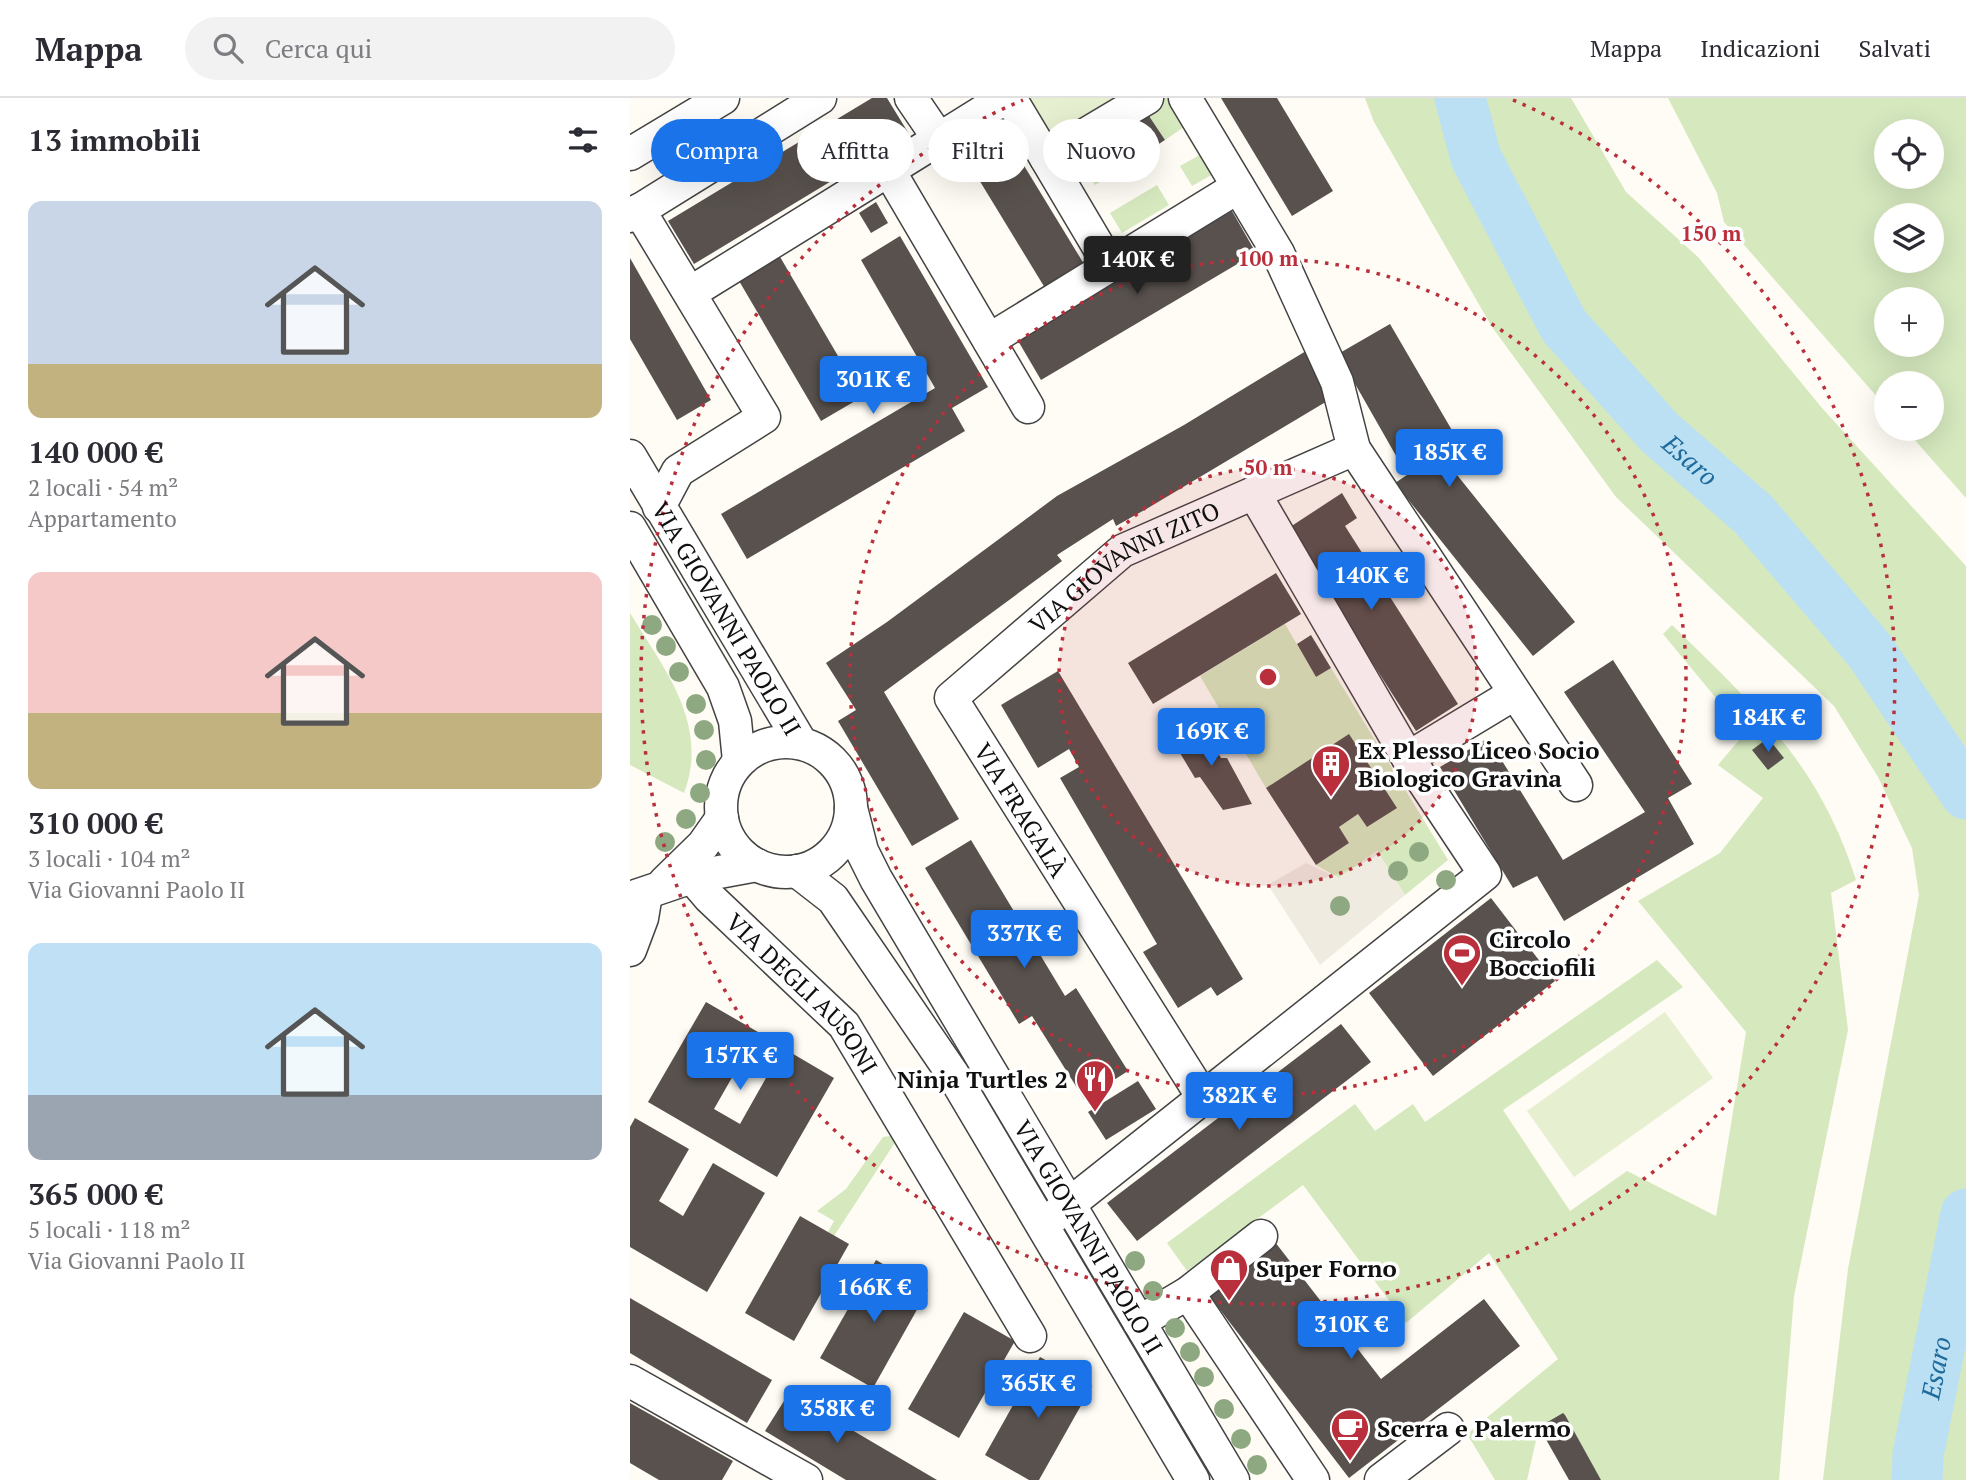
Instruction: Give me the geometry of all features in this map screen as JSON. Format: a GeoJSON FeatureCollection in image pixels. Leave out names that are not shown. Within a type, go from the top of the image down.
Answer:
{"type":"FeatureCollection","features":[{"type":"Feature","properties":{"kind":"street"},"geometry":{"type":"LineString","coordinates":[[688,119],[723,98]]}},
{"type":"Feature","properties":{"kind":"street"},"geometry":{"type":"LineString","coordinates":[[783,121],[820,98]]}},
{"type":"Feature","properties":{"kind":"street"},"geometry":{"type":"LineString","coordinates":[[911,98],[928,123]]}},
{"type":"Feature","properties":{"kind":"street"},"geometry":{"type":"LineString","coordinates":[[971,119],[1004,98]]}},
{"type":"Feature","properties":{"kind":"street"},"geometry":{"type":"LineString","coordinates":[[1010,98],[1043,153]]}},
{"type":"Feature","properties":{"kind":"street"},"geometry":{"type":"LineString","coordinates":[[1112,119],[1147,98]]}},
{"type":"Feature","properties":{"kind":"street"},"geometry":{"type":"LineString","coordinates":[[1185,98],[1278,253],[1336,382],[1354,449],[1576,785]]}},
{"type":"Feature","properties":{"kind":"street"},"geometry":{"type":"LineString","coordinates":[[630,154],[651,141]]}},
{"type":"Feature","properties":{"kind":"street"},"geometry":{"type":"LineString","coordinates":[[659,507],[678,471],[764,417],[690,293],[635,213],[685,182]]}},
{"type":"Feature","properties":{"kind":"street"},"geometry":{"type":"LineString","coordinates":[[690,293],[867,182]]}},
{"type":"Feature","properties":{"kind":"street"},"geometry":{"type":"LineString","coordinates":[[896,182],[1028,407]]}},
{"type":"Feature","properties":{"kind":"street"},"geometry":{"type":"LineString","coordinates":[[1060,182],[1110,266]]}},
{"type":"Feature","properties":{"kind":"street"},"geometry":{"type":"LineString","coordinates":[[989,341],[1238,187]]}},
{"type":"Feature","properties":{"kind":"street","name":"VIA GIOVANNI ZITO"},"geometry":{"type":"LineString","coordinates":[[951,698],[1122,551],[1354,449]]}},
{"type":"Feature","properties":{"kind":"street","name":"VIA GIOVANNI PAOLO II"},"geometry":{"type":"LineString","coordinates":[[630,456],[801,743]]}},
{"type":"Feature","properties":{"kind":"street"},"geometry":{"type":"LineString","coordinates":[[1043,1225],[1485,874],[1408,758],[1254,493]]}},
{"type":"Feature","properties":{"kind":"street","name":"VIA GIOVANNI PAOLO II"},"geometry":{"type":"LineString","coordinates":[[630,528],[723,687],[735,721],[740,761]]}},
{"type":"Feature","properties":{"kind":"street"},"geometry":{"type":"LineString","coordinates":[[1408,758],[1514,694]]}},
{"type":"Feature","properties":{"kind":"street","name":"VIA FRAGALÀ"},"geometry":{"type":"LineString","coordinates":[[951,698],[1204,1099]]}},
{"type":"Feature","properties":{"kind":"street"},"geometry":{"type":"LineString","coordinates":[[779,741],[801,743],[821,752],[838,767],[848,786],[851,808],[846,830],[835,849],[818,863],[797,871],[776,872],[757,865],[734,845],[722,818],[721,797],[727,778],[740,761],[757,748],[779,741]]}},
{"type":"Feature","properties":{"kind":"street","name":"VIA GIOVANNI PAOLO II"},"geometry":{"type":"LineString","coordinates":[[851,808],[862,851],[876,880],[1233,1480]]}},
{"type":"Feature","properties":{"kind":"street"},"geometry":{"type":"LineString","coordinates":[[638,896],[673,877],[703,845],[722,818]]}},
{"type":"Feature","properties":{"kind":"street"},"geometry":{"type":"LineString","coordinates":[[638,896],[692,877],[757,865]]}},
{"type":"Feature","properties":{"kind":"street","name":"VIA GIOVANNI PAOLO II"},"geometry":{"type":"LineString","coordinates":[[797,871],[833,899],[953,1073],[1193,1480]]}},
{"type":"Feature","properties":{"kind":"street","name":"VIA DEGLI AUSONI"},"geometry":{"type":"LineString","coordinates":[[692,877],[710,898],[844,1025],[1030,1336]]}},
{"type":"Feature","properties":{"kind":"street"},"geometry":{"type":"LineString","coordinates":[[630,950],[642,918],[638,896]]}},
{"type":"Feature","properties":{"kind":"street"},"geometry":{"type":"LineString","coordinates":[[1139,1322],[1188,1293],[1261,1236]]}},
{"type":"Feature","properties":{"kind":"street"},"geometry":{"type":"LineString","coordinates":[[1188,1293],[1313,1480]]}},
{"type":"Feature","properties":{"kind":"street"},"geometry":{"type":"LineString","coordinates":[[630,1381],[806,1480]]}},
{"type":"Feature","properties":{"kind":"street"},"geometry":{"type":"LineString","coordinates":[[1381,1480],[1448,1429]]}},
{"type":"Feature","properties":{"kind":"green space"},"geometry":{"type":"Polygon","coordinates":[[[1021,98],[1135,98],[1100,119],[1043,119],[1043,135],[1021,98]]]}},
{"type":"Feature","properties":{"kind":"green space"},"geometry":{"type":"Polygon","coordinates":[[[1162,98],[1173,98],[1190,123],[1165,140],[1160,132],[1160,119],[1151,119],[1145,110],[1162,98]]]}},
{"type":"Feature","properties":{"kind":"green space"},"geometry":{"type":"Polygon","coordinates":[[[1365,98],[1571,98],[1626,192],[1698,257],[1822,408],[1966,566],[1966,1480],[1823,1480],[1848,1269],[1919,895],[1912,848],[1878,777],[1834,706],[1616,497],[1492,327],[1374,122],[1365,98]]]}},
{"type":"Feature","properties":{"kind":"green space"},"geometry":{"type":"Polygon","coordinates":[[[1668,98],[1966,98],[1966,498],[1916,441],[1944,441],[1944,371],[1874,371],[1874,393],[1724,222],[1717,193],[1668,98]]]}},
{"type":"Feature","properties":{"kind":"green space"},"geometry":{"type":"Polygon","coordinates":[[[1203,153],[1215,173],[1192,186],[1180,166],[1203,153]]]}},
{"type":"Feature","properties":{"kind":"green space"},"geometry":{"type":"Polygon","coordinates":[[[1157,185],[1169,205],[1122,233],[1110,213],[1157,185]]]}},
{"type":"Feature","properties":{"kind":"green space"},"geometry":{"type":"Polygon","coordinates":[[[630,613],[669,676],[687,720],[691,768],[684,793],[630,765],[630,613]]]}},
{"type":"Feature","properties":{"kind":"green space"},"geometry":{"type":"Polygon","coordinates":[[[1285,624],[1316,677],[1331,668],[1448,860],[1405,895],[1377,851],[1339,878],[1316,865],[1349,843],[1339,827],[1358,814],[1367,827],[1396,808],[1349,735],[1266,788],[1200,676],[1285,624]]]}},
{"type":"Feature","properties":{"kind":"green space"},"geometry":{"type":"Polygon","coordinates":[[[1672,625],[1757,711],[1804,770],[1824,803],[1856,880],[1831,893],[1848,1030],[1794,1296],[1779,1480],[1601,1480],[1563,1414],[1539,1427],[1527,1480],[1495,1480],[1467,1434],[1558,1359],[1489,1253],[1406,1323],[1303,1185],[1187,1271],[1167,1243],[1355,1104],[1375,1131],[1413,1104],[1425,1122],[1657,960],[1683,987],[1503,1110],[1570,1211],[1627,1171],[1716,1216],[1746,1032],[1638,901],[1720,853],[1763,798],[1718,765],[1745,733],[1663,634],[1672,625]]]}},
{"type":"Feature","properties":{"kind":"green space"},"geometry":{"type":"Polygon","coordinates":[[[1665,1012],[1713,1078],[1574,1177],[1527,1111],[1665,1012]]]}},
{"type":"Feature","properties":{"kind":"green space"},"geometry":{"type":"Polygon","coordinates":[[[890,1136],[895,1140],[894,1144],[834,1236],[828,1232],[834,1221],[817,1211],[846,1189],[883,1137],[890,1136]]]}},
{"type":"Feature","properties":{"kind":"shaded area"},"geometry":{"type":"Polygon","coordinates":[[[1377,851],[1405,895],[1320,965],[1268,885],[1306,863],[1339,878],[1377,851]]]}},
{"type":"Feature","properties":{"kind":"building"},"geometry":{"type":"Polygon","coordinates":[[[872,98],[887,98],[900,119],[837,119],[872,98]]]}},
{"type":"Feature","properties":{"kind":"building"},"geometry":{"type":"Polygon","coordinates":[[[1221,98],[1277,98],[1333,191],[1292,216],[1221,98]]]}},
{"type":"Feature","properties":{"kind":"building"},"geometry":{"type":"Polygon","coordinates":[[[1145,110],[1151,119],[1130,119],[1145,110]]]}},
{"type":"Feature","properties":{"kind":"building"},"geometry":{"type":"Polygon","coordinates":[[[797,143],[797,182],[830,182],[694,264],[668,221],[733,182],[783,182],[783,152],[797,143]]]}},
{"type":"Feature","properties":{"kind":"building"},"geometry":{"type":"Polygon","coordinates":[[[1029,174],[1084,264],[1045,288],[980,182],[1029,182],[1029,174]]]}},
{"type":"Feature","properties":{"kind":"building"},"geometry":{"type":"Polygon","coordinates":[[[876,202],[888,223],[871,233],[859,213],[876,202]]]}},
{"type":"Feature","properties":{"kind":"building"},"geometry":{"type":"Polygon","coordinates":[[[1232,211],[1256,253],[1041,380],[1017,339],[1232,211]]]}},
{"type":"Feature","properties":{"kind":"building"},"geometry":{"type":"Polygon","coordinates":[[[900,236],[988,387],[952,408],[965,431],[747,559],[721,514],[935,388],[861,260],[900,236]]]}},
{"type":"Feature","properties":{"kind":"building"},"geometry":{"type":"Polygon","coordinates":[[[776,250],[862,397],[821,421],[735,274],[776,250]]]}},
{"type":"Feature","properties":{"kind":"building"},"geometry":{"type":"Polygon","coordinates":[[[630,258],[711,400],[677,420],[630,339],[630,258]]]}},
{"type":"Feature","properties":{"kind":"building"},"geometry":{"type":"Polygon","coordinates":[[[1390,324],[1460,444],[1441,455],[1575,622],[1533,656],[1395,483],[1407,475],[1338,354],[1390,324]]]}},
{"type":"Feature","properties":{"kind":"building"},"geometry":{"type":"Polygon","coordinates":[[[1306,351],[1334,397],[1148,508],[1116,526],[1113,519],[1057,555],[1062,561],[884,692],[959,819],[912,846],[838,721],[856,710],[826,663],[887,622],[1057,496],[1184,425],[1306,351]]]}},
{"type":"Feature","properties":{"kind":"building"},"geometry":{"type":"Polygon","coordinates":[[[1342,493],[1357,518],[1345,526],[1458,704],[1416,731],[1287,529],[1342,493]]]}},
{"type":"Feature","properties":{"kind":"building"},"geometry":{"type":"Polygon","coordinates":[[[1276,573],[1301,614],[1153,704],[1128,663],[1276,573]]]}},
{"type":"Feature","properties":{"kind":"building"},"geometry":{"type":"Polygon","coordinates":[[[1311,635],[1331,668],[1316,677],[1297,644],[1311,635]]]}},
{"type":"Feature","properties":{"kind":"building"},"geometry":{"type":"Polygon","coordinates":[[[1613,660],[1692,784],[1668,798],[1694,844],[1564,921],[1537,876],[1513,888],[1440,767],[1488,738],[1563,860],[1645,812],[1564,692],[1613,660]]]}},
{"type":"Feature","properties":{"kind":"building"},"geometry":{"type":"Polygon","coordinates":[[[1058,671],[1243,979],[1217,996],[1211,987],[1178,1008],[1143,952],[1157,944],[1060,778],[1079,767],[1069,749],[1038,768],[1001,705],[1058,671]]]}},
{"type":"Feature","properties":{"kind":"building"},"geometry":{"type":"Polygon","coordinates":[[[1201,725],[1221,758],[1227,758],[1252,804],[1223,810],[1200,777],[1195,778],[1171,738],[1201,725]]]}},
{"type":"Feature","properties":{"kind":"building","name":"Ex Plesso Liceo Socio Biologico Gravina"},"geometry":{"type":"Polygon","coordinates":[[[1349,734],[1397,808],[1367,827],[1358,814],[1339,827],[1349,843],[1316,865],[1266,788],[1349,734]]]}},
{"type":"Feature","properties":{"kind":"building"},"geometry":{"type":"Polygon","coordinates":[[[1768,738],[1784,758],[1768,770],[1752,750],[1768,738]]]}},
{"type":"Feature","properties":{"kind":"building"},"geometry":{"type":"Polygon","coordinates":[[[971,840],[1065,996],[1076,988],[1128,1071],[1084,1099],[1032,1016],[1019,1024],[925,868],[971,840]]]}},
{"type":"Feature","properties":{"kind":"building","name":"Circolo Bocciofili"},"geometry":{"type":"Polygon","coordinates":[[[1491,898],[1555,981],[1433,1076],[1369,993],[1491,898]]]}},
{"type":"Feature","properties":{"kind":"building"},"geometry":{"type":"Polygon","coordinates":[[[706,1002],[758,1032],[714,1109],[740,1124],[783,1048],[834,1078],[777,1177],[648,1102],[706,1002]]]}},
{"type":"Feature","properties":{"kind":"building"},"geometry":{"type":"Polygon","coordinates":[[[1341,1024],[1371,1062],[1137,1241],[1107,1203],[1341,1024]]]}},
{"type":"Feature","properties":{"kind":"building"},"geometry":{"type":"Polygon","coordinates":[[[1138,1081],[1156,1109],[1106,1140],[1088,1112],[1138,1081]]]}},
{"type":"Feature","properties":{"kind":"building"},"geometry":{"type":"Polygon","coordinates":[[[635,1118],[689,1149],[659,1201],[683,1216],[713,1163],[765,1193],[707,1292],[630,1247],[630,1127],[635,1118]]]}},
{"type":"Feature","properties":{"kind":"building"},"geometry":{"type":"Polygon","coordinates":[[[800,1216],[849,1244],[794,1341],[745,1313],[800,1216]]]}},
{"type":"Feature","properties":{"kind":"building"},"geometry":{"type":"Polygon","coordinates":[[[1275,1242],[1381,1379],[1484,1299],[1520,1346],[1349,1478],[1208,1294],[1275,1242]]]}},
{"type":"Feature","properties":{"kind":"building"},"geometry":{"type":"Polygon","coordinates":[[[876,1260],[928,1290],[873,1388],[820,1358],[876,1260]]]}},
{"type":"Feature","properties":{"kind":"building"},"geometry":{"type":"Polygon","coordinates":[[[630,1298],[772,1380],[747,1423],[630,1353],[630,1298]]]}},
{"type":"Feature","properties":{"kind":"building"},"geometry":{"type":"Polygon","coordinates":[[[964,1312],[1015,1341],[959,1438],[908,1409],[964,1312]]]}},
{"type":"Feature","properties":{"kind":"building"},"geometry":{"type":"Polygon","coordinates":[[[1040,1357],[1092,1386],[1039,1480],[1029,1480],[985,1455],[1040,1357]]]}},
{"type":"Feature","properties":{"kind":"building"},"geometry":{"type":"Polygon","coordinates":[[[789,1393],[937,1480],[846,1480],[765,1431],[789,1393]]]}},
{"type":"Feature","properties":{"kind":"building"},"geometry":{"type":"Polygon","coordinates":[[[630,1403],[733,1461],[722,1480],[659,1480],[630,1463],[630,1403]]]}},
{"type":"Feature","properties":{"kind":"building"},"geometry":{"type":"Polygon","coordinates":[[[1563,1413],[1601,1480],[1569,1480],[1539,1427],[1563,1413]]]}},
{"type":"Feature","properties":{"kind":"waterway","name":"Esaro"},"geometry":{"type":"LineString","coordinates":[[1460,98],[1476,158],[1564,326],[1660,433],[1753,514],[1870,651],[1966,794]]}},
{"type":"Feature","properties":{"kind":"waterway","name":"Esaro"},"geometry":{"type":"LineString","coordinates":[[1917,1480],[1918,1455],[1966,1214]]}},
{"type":"Feature","properties":{"kind":"place","name":"Ex Plesso Liceo Socio Biologico Gravina"},"geometry":{"type":"Point","coordinates":[1331,798]}},
{"type":"Feature","properties":{"kind":"place","name":"Circolo Bocciofili"},"geometry":{"type":"Point","coordinates":[1462,987]}},
{"type":"Feature","properties":{"kind":"place","name":"Ninja Turtles 2"},"geometry":{"type":"Point","coordinates":[1095,1113]}},
{"type":"Feature","properties":{"kind":"place","name":"Super Forno"},"geometry":{"type":"Point","coordinates":[1229,1302]}},
{"type":"Feature","properties":{"kind":"place","name":"Scerra e Palermo"},"geometry":{"type":"Point","coordinates":[1350,1462]}}]}
